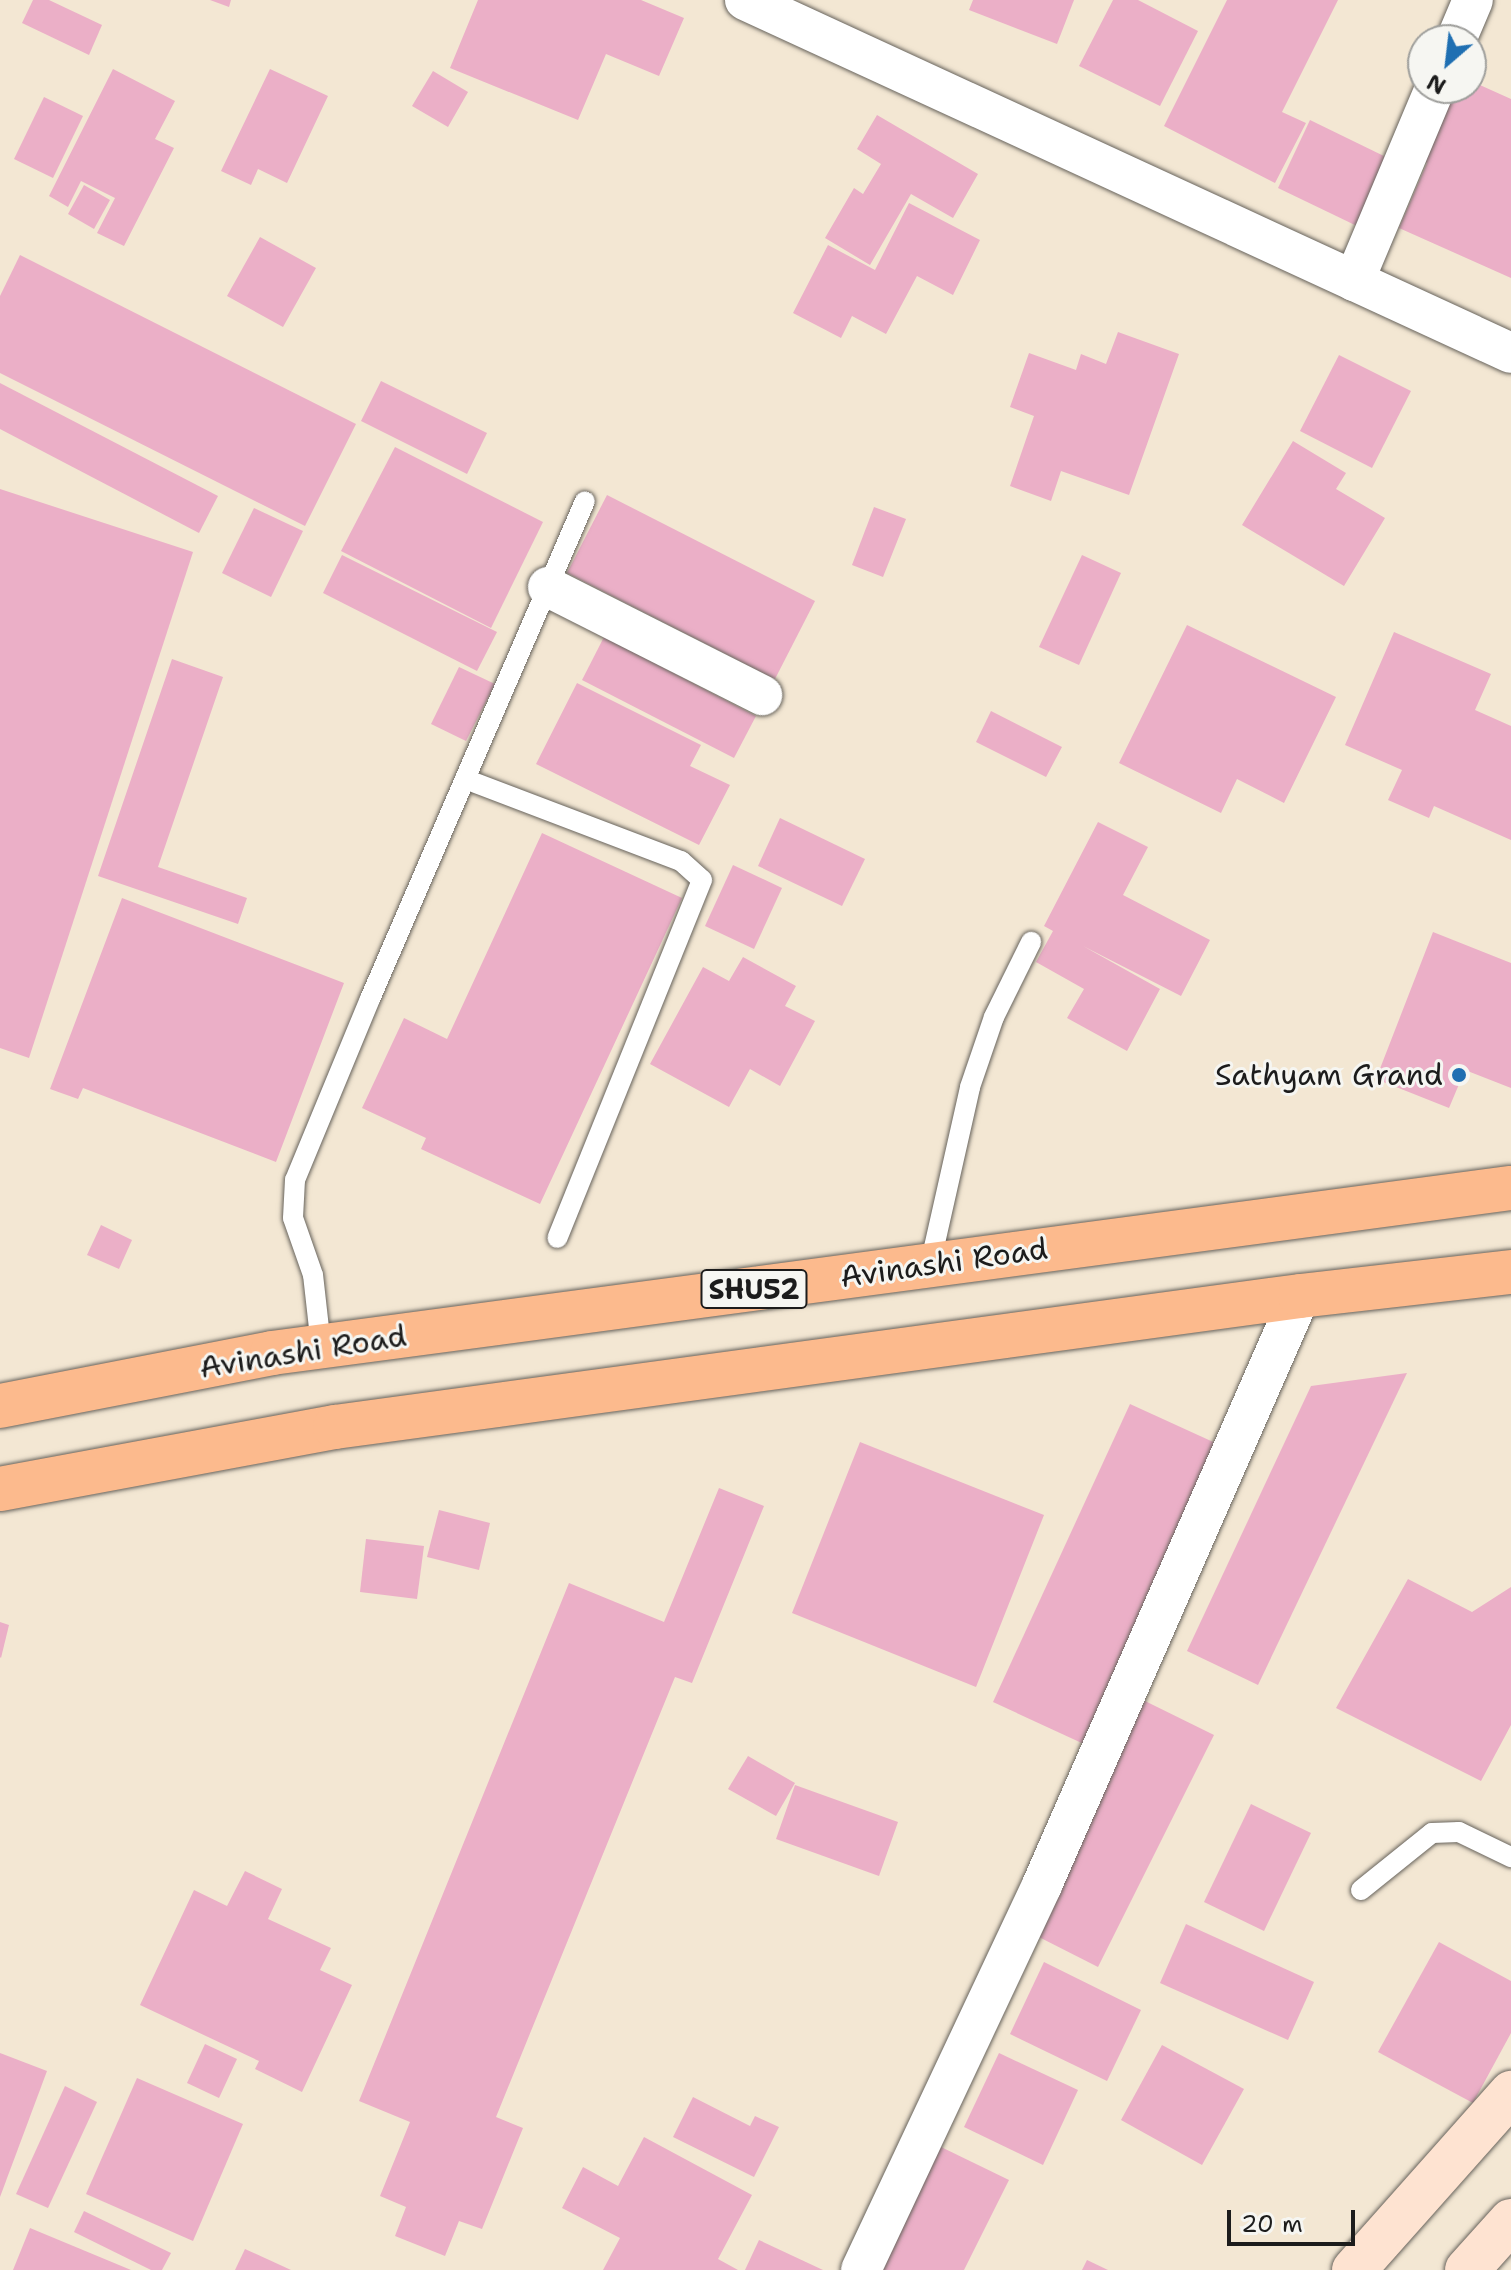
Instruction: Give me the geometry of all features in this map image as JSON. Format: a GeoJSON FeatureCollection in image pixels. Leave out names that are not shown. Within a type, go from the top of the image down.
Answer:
{"type":"FeatureCollection","features":[{"type":"Feature","properties":{"kind":"main road","name":"Avinashi Road"},"geometry":{"type":"LineString","coordinates":[[0,1406],[321,1346],[1511,1188]]}},
{"type":"Feature","properties":{"kind":"main road"},"geometry":{"type":"LineString","coordinates":[[0,1489],[335,1427],[1300,1296],[1511,1272]]}},
{"type":"Feature","properties":{"kind":"main road"},"geometry":{"type":"LineString","coordinates":[[1354,2270],[1511,2093]]}},
{"type":"Feature","properties":{"kind":"main road"},"geometry":{"type":"LineString","coordinates":[[1467,2270],[1511,2221]]}},
{"type":"Feature","properties":{"kind":"street"},"geometry":{"type":"LineString","coordinates":[[745,0],[1511,353]]}},
{"type":"Feature","properties":{"kind":"street"},"geometry":{"type":"LineString","coordinates":[[1463,24],[1473,0]]}},
{"type":"Feature","properties":{"kind":"street"},"geometry":{"type":"LineString","coordinates":[[1354,281],[1428,104]]}},
{"type":"Feature","properties":{"kind":"street"},"geometry":{"type":"LineString","coordinates":[[548,587],[762,695]]}},
{"type":"Feature","properties":{"kind":"street"},"geometry":{"type":"LineString","coordinates":[[861,2270],[1042,1885],[1300,1296]]}},
{"type":"Feature","properties":{"kind":"lane"},"geometry":{"type":"LineString","coordinates":[[321,1346],[313,1275],[293,1218],[295,1180],[585,501]]}},
{"type":"Feature","properties":{"kind":"lane"},"geometry":{"type":"LineString","coordinates":[[465,779],[681,861],[702,880],[557,1238]]}},
{"type":"Feature","properties":{"kind":"lane"},"geometry":{"type":"LineString","coordinates":[[930,1265],[970,1087],[994,1017],[1031,942]]}},
{"type":"Feature","properties":{"kind":"lane"},"geometry":{"type":"LineString","coordinates":[[1361,1890],[1432,1833],[1459,1832],[1511,1857]]}},
{"type":"Feature","properties":{"kind":"building"},"geometry":{"type":"Polygon","coordinates":[[[33,0],[49,0],[102,25],[89,55],[22,23],[33,0]]]}},
{"type":"Feature","properties":{"kind":"building"},"geometry":{"type":"Polygon","coordinates":[[[210,0],[231,0],[229,7],[210,0]]]}},
{"type":"Feature","properties":{"kind":"building"},"geometry":{"type":"Polygon","coordinates":[[[478,0],[641,0],[684,18],[659,76],[606,54],[578,120],[450,68],[478,0]]]}},
{"type":"Feature","properties":{"kind":"building"},"geometry":{"type":"Polygon","coordinates":[[[973,0],[1074,0],[1057,44],[969,10],[973,0]]]}},
{"type":"Feature","properties":{"kind":"building"},"geometry":{"type":"Polygon","coordinates":[[[1113,0],[1138,0],[1198,31],[1160,106],[1079,66],[1113,0]]]}},
{"type":"Feature","properties":{"kind":"building"},"geometry":{"type":"Polygon","coordinates":[[[1227,0],[1338,0],[1282,112],[1306,123],[1275,183],[1164,126],[1227,0]]]}},
{"type":"Feature","properties":{"kind":"building"},"geometry":{"type":"Polygon","coordinates":[[[113,69],[175,101],[155,139],[174,148],[124,246],[97,233],[115,198],[81,181],[68,207],[49,196],[113,69]]]}},
{"type":"Feature","properties":{"kind":"building"},"geometry":{"type":"Polygon","coordinates":[[[270,69],[328,96],[287,183],[258,169],[251,185],[221,171],[270,69]]]}},
{"type":"Feature","properties":{"kind":"building"},"geometry":{"type":"Polygon","coordinates":[[[433,71],[468,92],[448,127],[412,106],[433,71]]]}},
{"type":"Feature","properties":{"kind":"building"},"geometry":{"type":"Polygon","coordinates":[[[1487,88],[1511,99],[1511,278],[1399,228],[1427,163],[1417,159],[1442,104],[1487,104],[1487,88]]]}},
{"type":"Feature","properties":{"kind":"building"},"geometry":{"type":"Polygon","coordinates":[[[44,97],[83,116],[53,178],[14,159],[44,97]]]}},
{"type":"Feature","properties":{"kind":"building"},"geometry":{"type":"Polygon","coordinates":[[[877,115],[978,174],[953,218],[911,194],[870,265],[825,238],[854,188],[863,194],[881,164],[857,149],[877,115]]]}},
{"type":"Feature","properties":{"kind":"building"},"geometry":{"type":"Polygon","coordinates":[[[1310,120],[1390,159],[1357,226],[1278,188],[1310,120]]]}},
{"type":"Feature","properties":{"kind":"building"},"geometry":{"type":"Polygon","coordinates":[[[84,185],[110,200],[94,229],[68,214],[84,185]]]}},
{"type":"Feature","properties":{"kind":"building"},"geometry":{"type":"Polygon","coordinates":[[[909,203],[980,240],[953,295],[917,276],[886,334],[852,316],[841,338],[793,313],[828,245],[875,270],[909,203]]]}},
{"type":"Feature","properties":{"kind":"building"},"geometry":{"type":"Polygon","coordinates":[[[260,237],[316,268],[283,327],[227,296],[260,237]]]}},
{"type":"Feature","properties":{"kind":"building"},"geometry":{"type":"Polygon","coordinates":[[[20,255],[356,424],[305,526],[0,373],[0,296],[20,255]]]}},
{"type":"Feature","properties":{"kind":"building"},"geometry":{"type":"Polygon","coordinates":[[[1118,332],[1179,354],[1129,495],[1061,471],[1051,501],[1010,486],[1034,416],[1010,407],[1029,353],[1076,370],[1081,354],[1106,364],[1118,332]]]}},
{"type":"Feature","properties":{"kind":"building"},"geometry":{"type":"Polygon","coordinates":[[[1339,355],[1411,391],[1372,468],[1300,431],[1339,355]]]}},
{"type":"Feature","properties":{"kind":"building"},"geometry":{"type":"Polygon","coordinates":[[[381,381],[487,433],[467,474],[361,421],[381,381]]]}},
{"type":"Feature","properties":{"kind":"building"},"geometry":{"type":"Polygon","coordinates":[[[0,383],[218,496],[199,533],[0,429],[0,383]]]}},
{"type":"Feature","properties":{"kind":"building"},"geometry":{"type":"Polygon","coordinates":[[[1293,441],[1346,473],[1336,489],[1385,518],[1344,586],[1242,525],[1293,441]]]}},
{"type":"Feature","properties":{"kind":"building"},"geometry":{"type":"Polygon","coordinates":[[[395,447],[543,522],[491,628],[341,551],[395,447]]]}},
{"type":"Feature","properties":{"kind":"building"},"geometry":{"type":"Polygon","coordinates":[[[0,489],[193,552],[29,1058],[0,1048],[0,489]]]}},
{"type":"Feature","properties":{"kind":"building"},"geometry":{"type":"Polygon","coordinates":[[[607,495],[815,601],[775,679],[567,573],[607,495]]]}},
{"type":"Feature","properties":{"kind":"building"},"geometry":{"type":"Polygon","coordinates":[[[874,507],[906,519],[883,577],[852,565],[874,507]]]}},
{"type":"Feature","properties":{"kind":"building"},"geometry":{"type":"Polygon","coordinates":[[[254,508],[303,531],[271,597],[222,573],[254,508]]]}},
{"type":"Feature","properties":{"kind":"building"},"geometry":{"type":"Polygon","coordinates":[[[342,555],[497,632],[477,671],[323,593],[342,555]]]}},
{"type":"Feature","properties":{"kind":"building"},"geometry":{"type":"Polygon","coordinates":[[[1082,555],[1121,573],[1079,665],[1039,647],[1082,555]]]}},
{"type":"Feature","properties":{"kind":"building"},"geometry":{"type":"Polygon","coordinates":[[[1187,625],[1336,697],[1284,803],[1237,779],[1221,813],[1119,763],[1187,625]]]}},
{"type":"Feature","properties":{"kind":"building"},"geometry":{"type":"Polygon","coordinates":[[[1394,632],[1491,674],[1475,710],[1511,726],[1511,840],[1434,806],[1429,818],[1388,800],[1402,770],[1345,745],[1394,632]]]}},
{"type":"Feature","properties":{"kind":"building"},"geometry":{"type":"Polygon","coordinates":[[[604,637],[756,716],[734,758],[582,680],[604,637]]]}},
{"type":"Feature","properties":{"kind":"building"},"geometry":{"type":"Polygon","coordinates":[[[172,659],[223,677],[158,867],[247,898],[238,924],[98,876],[172,659]]]}},
{"type":"Feature","properties":{"kind":"building"},"geometry":{"type":"Polygon","coordinates":[[[459,667],[495,684],[466,741],[431,724],[459,667]]]}},
{"type":"Feature","properties":{"kind":"building"},"geometry":{"type":"Polygon","coordinates":[[[577,683],[701,745],[690,766],[730,785],[699,845],[536,764],[577,683]]]}},
{"type":"Feature","properties":{"kind":"building"},"geometry":{"type":"Polygon","coordinates":[[[991,711],[1062,747],[1046,777],[976,742],[991,711]]]}},
{"type":"Feature","properties":{"kind":"building"},"geometry":{"type":"Polygon","coordinates":[[[780,818],[865,859],[842,906],[758,866],[780,818]]]}},
{"type":"Feature","properties":{"kind":"building"},"geometry":{"type":"Polygon","coordinates":[[[1098,822],[1148,847],[1123,895],[1210,940],[1181,996],[1083,946],[1160,989],[1127,1051],[1067,1018],[1084,989],[1036,962],[1053,931],[1044,926],[1098,822]]]}},
{"type":"Feature","properties":{"kind":"building"},"geometry":{"type":"Polygon","coordinates":[[[542,833],[682,898],[540,1204],[421,1149],[426,1138],[362,1108],[404,1018],[447,1039],[542,833]]]}},
{"type":"Feature","properties":{"kind":"building"},"geometry":{"type":"Polygon","coordinates":[[[733,865],[782,888],[754,949],[705,926],[733,865]]]}},
{"type":"Feature","properties":{"kind":"building"},"geometry":{"type":"Polygon","coordinates":[[[122,898],[344,983],[276,1162],[83,1088],[78,1099],[50,1089],[122,898]]]}},
{"type":"Feature","properties":{"kind":"building"},"geometry":{"type":"Polygon","coordinates":[[[1433,932],[1511,963],[1511,1088],[1465,1070],[1449,1108],[1376,1079],[1433,932]]]}},
{"type":"Feature","properties":{"kind":"building"},"geometry":{"type":"Polygon","coordinates":[[[743,957],[796,986],[785,1006],[815,1021],[780,1086],[750,1069],[729,1107],[650,1064],[703,967],[729,981],[743,957]]]}},
{"type":"Feature","properties":{"kind":"building"},"geometry":{"type":"Polygon","coordinates":[[[101,1225],[132,1240],[119,1269],[87,1255],[101,1225]]]}},
{"type":"Feature","properties":{"kind":"building"},"geometry":{"type":"Polygon","coordinates":[[[1407,1373],[1258,1685],[1187,1651],[1311,1386],[1407,1373]]]}},
{"type":"Feature","properties":{"kind":"building"},"geometry":{"type":"Polygon","coordinates":[[[1130,1404],[1222,1446],[1086,1745],[993,1702],[1130,1404]]]}},
{"type":"Feature","properties":{"kind":"building"},"geometry":{"type":"Polygon","coordinates":[[[860,1442],[1044,1515],[976,1687],[792,1613],[860,1442]]]}},
{"type":"Feature","properties":{"kind":"building"},"geometry":{"type":"Polygon","coordinates":[[[719,1488],[764,1506],[692,1683],[675,1677],[496,2117],[523,2128],[482,2229],[459,2221],[445,2256],[395,2236],[406,2207],[380,2196],[410,2122],[359,2101],[569,1583],[664,1622],[719,1488]]]}},
{"type":"Feature","properties":{"kind":"building"},"geometry":{"type":"Polygon","coordinates":[[[439,1510],[490,1523],[479,1570],[427,1557],[439,1510]]]}},
{"type":"Feature","properties":{"kind":"building"},"geometry":{"type":"Polygon","coordinates":[[[366,1539],[424,1546],[417,1599],[360,1592],[366,1539]]]}},
{"type":"Feature","properties":{"kind":"building"},"geometry":{"type":"Polygon","coordinates":[[[1408,1579],[1472,1612],[1511,1587],[1511,1725],[1481,1781],[1336,1708],[1408,1579]]]}},
{"type":"Feature","properties":{"kind":"building"},"geometry":{"type":"Polygon","coordinates":[[[0,1622],[9,1625],[1,1658],[0,1657],[0,1622]]]}},
{"type":"Feature","properties":{"kind":"building"},"geometry":{"type":"Polygon","coordinates":[[[1145,1701],[1214,1735],[1098,1967],[1029,1932],[1145,1701]]]}},
{"type":"Feature","properties":{"kind":"building"},"geometry":{"type":"Polygon","coordinates":[[[748,1756],[795,1783],[776,1816],[728,1789],[748,1756]]]}},
{"type":"Feature","properties":{"kind":"building"},"geometry":{"type":"Polygon","coordinates":[[[795,1785],[898,1822],[879,1876],[776,1839],[795,1785]]]}},
{"type":"Feature","properties":{"kind":"building"},"geometry":{"type":"Polygon","coordinates":[[[1251,1804],[1311,1833],[1264,1931],[1204,1902],[1251,1804]]]}},
{"type":"Feature","properties":{"kind":"building"},"geometry":{"type":"Polygon","coordinates":[[[245,1871],[282,1889],[268,1919],[331,1948],[320,1970],[352,1985],[302,2092],[255,2069],[259,2061],[140,2005],[194,1890],[227,1906],[245,1871]]]}},
{"type":"Feature","properties":{"kind":"building"},"geometry":{"type":"Polygon","coordinates":[[[1186,1924],[1314,1982],[1288,2040],[1160,1983],[1186,1924]]]}},
{"type":"Feature","properties":{"kind":"building"},"geometry":{"type":"Polygon","coordinates":[[[1439,1942],[1511,1981],[1511,2033],[1473,2103],[1378,2052],[1439,1942]]]}},
{"type":"Feature","properties":{"kind":"building"},"geometry":{"type":"Polygon","coordinates":[[[1044,1962],[1141,2010],[1107,2081],[1010,2034],[1044,1962]]]}},
{"type":"Feature","properties":{"kind":"building"},"geometry":{"type":"Polygon","coordinates":[[[205,2044],[237,2059],[219,2098],[187,2083],[205,2044]]]}},
{"type":"Feature","properties":{"kind":"building"},"geometry":{"type":"Polygon","coordinates":[[[1162,2045],[1244,2089],[1202,2165],[1121,2120],[1162,2045]]]}},
{"type":"Feature","properties":{"kind":"building"},"geometry":{"type":"Polygon","coordinates":[[[0,2053],[47,2071],[0,2197],[0,2053]]]}},
{"type":"Feature","properties":{"kind":"building"},"geometry":{"type":"Polygon","coordinates":[[[999,2053],[1078,2090],[1043,2165],[964,2127],[999,2053]]]}},
{"type":"Feature","properties":{"kind":"building"},"geometry":{"type":"Polygon","coordinates":[[[137,2078],[243,2124],[193,2241],[86,2194],[137,2078]]]}},
{"type":"Feature","properties":{"kind":"building"},"geometry":{"type":"Polygon","coordinates":[[[65,2086],[97,2102],[48,2208],[16,2194],[65,2086]]]}},
{"type":"Feature","properties":{"kind":"building"},"geometry":{"type":"Polygon","coordinates":[[[693,2097],[750,2126],[755,2116],[779,2127],[754,2177],[673,2137],[693,2097]]]}},
{"type":"Feature","properties":{"kind":"building"},"geometry":{"type":"Polygon","coordinates":[[[644,2137],[752,2195],[718,2259],[738,2270],[603,2270],[620,2238],[562,2208],[583,2167],[618,2186],[644,2137]]]}},
{"type":"Feature","properties":{"kind":"building"},"geometry":{"type":"Polygon","coordinates":[[[939,2146],[1009,2180],[964,2270],[878,2270],[939,2146]]]}},
{"type":"Feature","properties":{"kind":"building"},"geometry":{"type":"Polygon","coordinates":[[[84,2211],[171,2253],[162,2270],[151,2270],[74,2232],[84,2211]]]}},
{"type":"Feature","properties":{"kind":"building"},"geometry":{"type":"Polygon","coordinates":[[[30,2228],[131,2270],[13,2270],[30,2228]]]}},
{"type":"Feature","properties":{"kind":"building"},"geometry":{"type":"Polygon","coordinates":[[[759,2240],[823,2270],[745,2270],[759,2240]]]}},
{"type":"Feature","properties":{"kind":"building"},"geometry":{"type":"Polygon","coordinates":[[[245,2249],[291,2270],[235,2270],[245,2249]]]}},
{"type":"Feature","properties":{"kind":"building"},"geometry":{"type":"Polygon","coordinates":[[[1087,2260],[1108,2270],[1082,2270],[1087,2260]]]}},
{"type":"Feature","properties":{"kind":"place","name":"Sathyam Grand"},"geometry":{"type":"Point","coordinates":[1459,1075]}}]}
